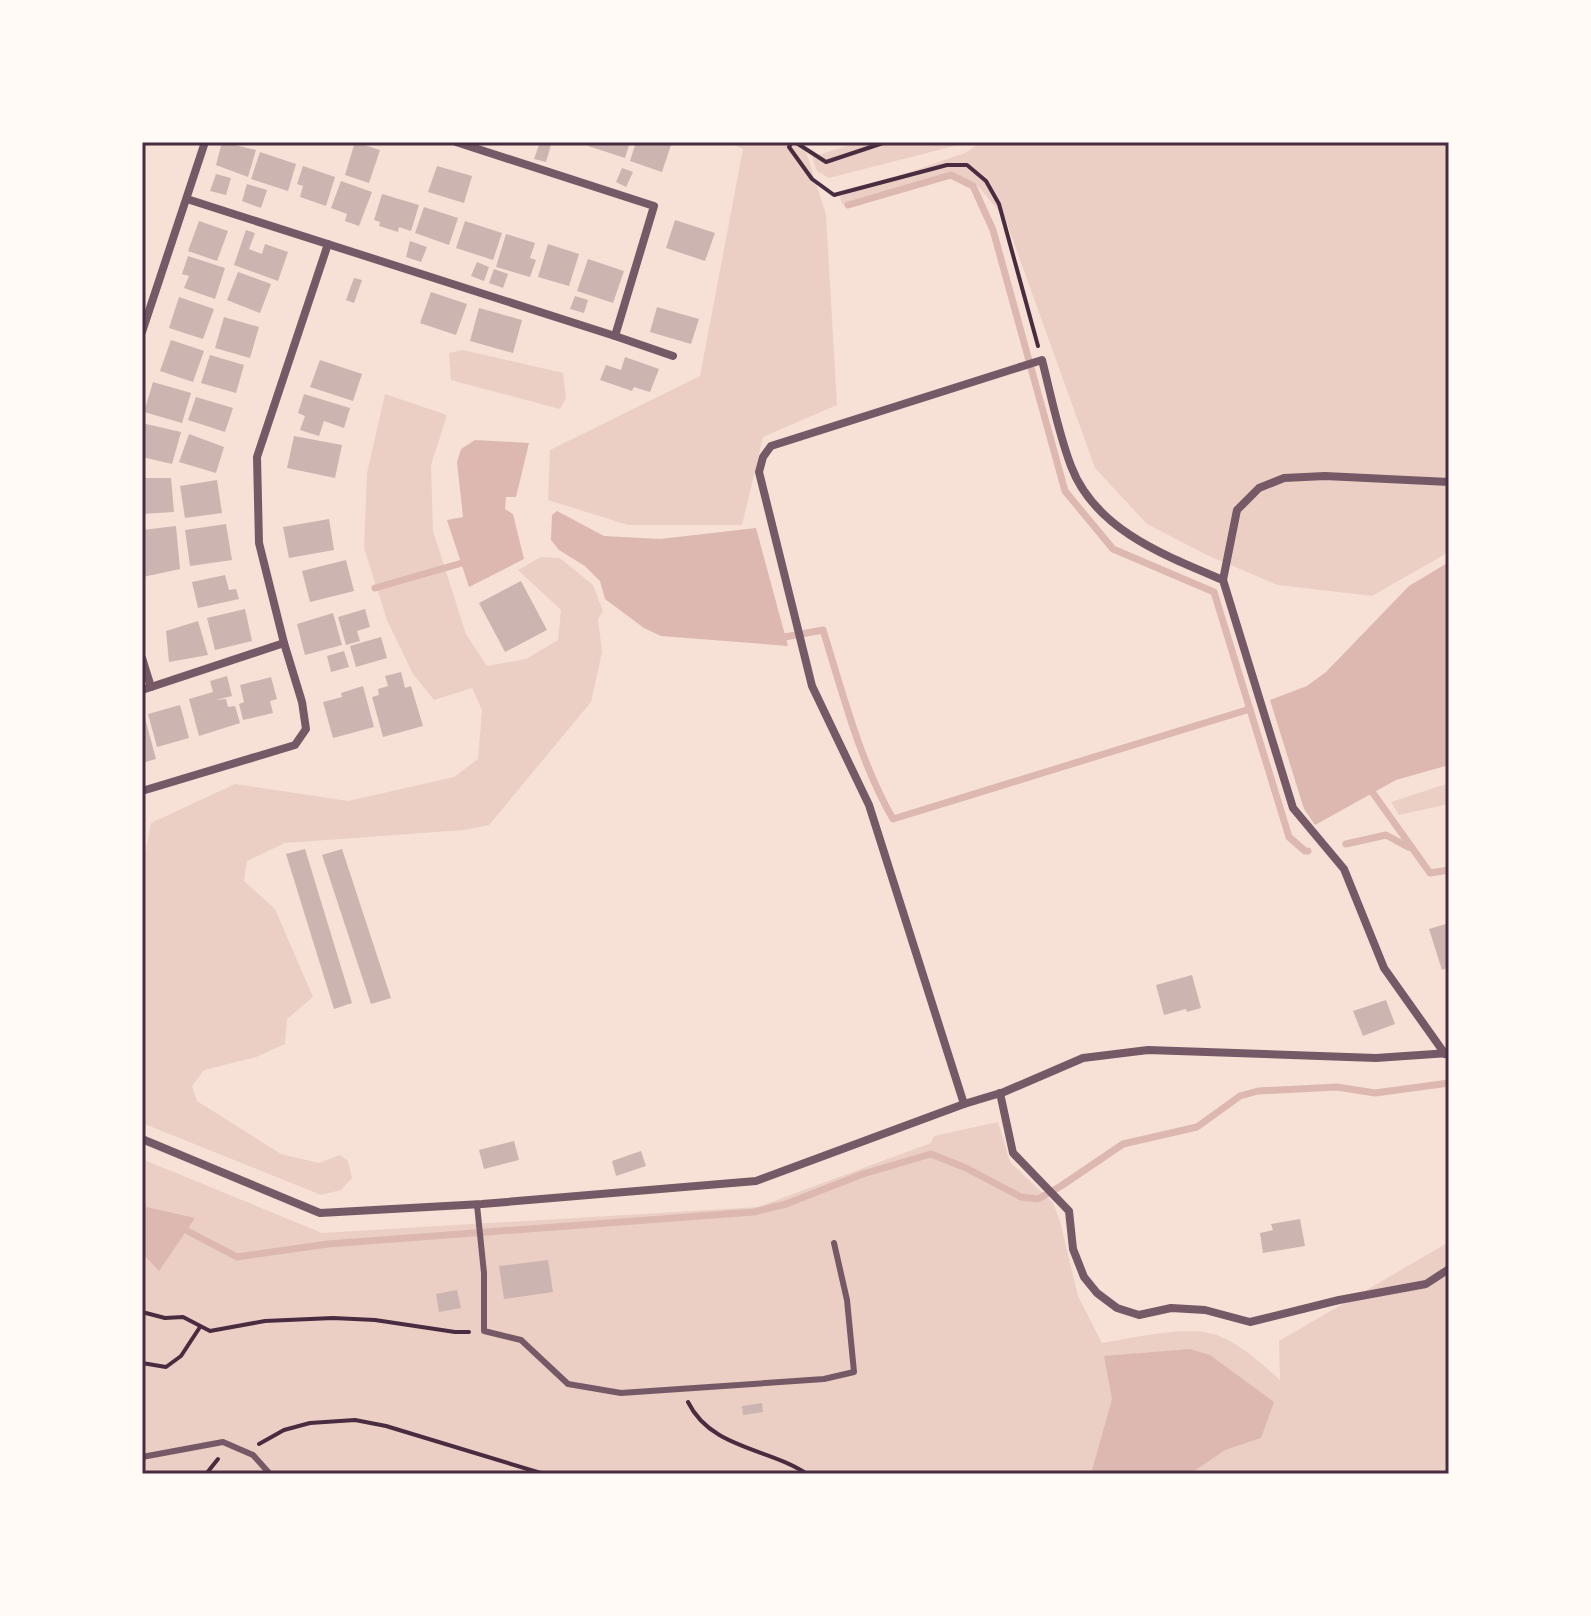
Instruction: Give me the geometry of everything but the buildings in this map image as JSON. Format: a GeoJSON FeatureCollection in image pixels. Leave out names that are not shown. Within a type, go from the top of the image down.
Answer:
{"type":"FeatureCollection","features":[{"type":"Feature","properties":{"kind":"street"},"geometry":{"type":"LineString","coordinates":[[142,332],[205,142]]}},
{"type":"Feature","properties":{"kind":"street"},"geometry":{"type":"LineString","coordinates":[[456,142],[654,206],[615,336]]}},
{"type":"Feature","properties":{"kind":"street"},"geometry":{"type":"LineString","coordinates":[[187,199],[673,356]]}},
{"type":"Feature","properties":{"kind":"street"},"geometry":{"type":"LineString","coordinates":[[142,791],[295,745],[306,729],[302,702],[259,543],[257,457],[328,244]]}},
{"type":"Feature","properties":{"kind":"street"},"geometry":{"type":"LineString","coordinates":[[964,1104],[869,805],[812,686],[759,472],[763,457],[771,446],[1033,362],[1072,468],[1101,511],[1137,541],[1223,580]]}},
{"type":"Feature","properties":{"kind":"street"},"geometry":{"type":"LineString","coordinates":[[1447,1054],[1384,968],[1344,869],[1293,808],[1223,580],[1237,510],[1259,488],[1284,478],[1325,476],[1449,482]]}},
{"type":"Feature","properties":{"kind":"street"},"geometry":{"type":"LineString","coordinates":[[142,658],[146,688],[284,643]]}},
{"type":"Feature","properties":{"kind":"street"},"geometry":{"type":"LineString","coordinates":[[142,1139],[320,1213],[477,1205],[756,1181],[1000,1093],[1083,1058],[1148,1050],[1376,1058],[1447,1054]]}},
{"type":"Feature","properties":{"kind":"street"},"geometry":{"type":"LineString","coordinates":[[1000,1093],[1013,1153],[1069,1211],[1073,1249],[1084,1277],[1097,1293],[1117,1308],[1139,1315],[1171,1308],[1205,1310],[1250,1322],[1339,1300],[1426,1284],[1449,1269]]}},
{"type":"Feature","properties":{"kind":"lane"},"geometry":{"type":"LineString","coordinates":[[477,1205],[484,1273],[484,1331],[521,1340],[568,1384],[621,1393],[824,1379],[854,1372],[847,1300],[834,1243]]}},
{"type":"Feature","properties":{"kind":"lane"},"geometry":{"type":"LineString","coordinates":[[142,1457],[223,1442],[253,1455],[270,1474]]}},
{"type":"Feature","properties":{"kind":"path"},"geometry":{"type":"LineString","coordinates":[[886,142],[826,162],[794,142],[789,147],[812,179],[834,195],[947,165],[967,165],[986,181],[999,204],[1033,362]]}},
{"type":"Feature","properties":{"kind":"path"},"geometry":{"type":"LineString","coordinates":[[142,1312],[165,1318],[183,1317],[210,1331],[265,1321],[333,1318],[375,1320],[455,1332],[484,1331]]}},
{"type":"Feature","properties":{"kind":"path"},"geometry":{"type":"LineString","coordinates":[[142,1363],[166,1367],[181,1356],[200,1327]]}},
{"type":"Feature","properties":{"kind":"path"},"geometry":{"type":"LineString","coordinates":[[682,1389],[701,1422],[717,1434],[807,1474]]}},
{"type":"Feature","properties":{"kind":"path"},"geometry":{"type":"LineString","coordinates":[[246,1452],[284,1430],[310,1423],[355,1420],[386,1426],[544,1474]]}},
{"type":"Feature","properties":{"kind":"shaded area"},"geometry":{"type":"Polygon","coordinates":[[[727,142],[803,142],[826,215],[837,405],[763,437],[742,525],[628,525],[548,500],[550,450],[700,376],[743,149],[727,142]]]}},
{"type":"Feature","properties":{"kind":"shaded area"},"geometry":{"type":"Polygon","coordinates":[[[859,142],[962,144],[829,178],[817,171],[812,157],[859,142]]]}},
{"type":"Feature","properties":{"kind":"shaded area"},"geometry":{"type":"Polygon","coordinates":[[[981,142],[1449,142],[1449,552],[1372,596],[1278,585],[1209,556],[1147,524],[1095,468],[1005,218],[976,184],[952,172],[842,205],[840,196],[965,153],[981,142]]]}},
{"type":"Feature","properties":{"kind":"shaded area"},"geometry":{"type":"Polygon","coordinates":[[[463,350],[563,373],[566,398],[560,409],[451,380],[449,353],[463,350]]]}},
{"type":"Feature","properties":{"kind":"shaded area"},"geometry":{"type":"Polygon","coordinates":[[[385,394],[447,415],[431,465],[433,531],[466,634],[487,666],[526,659],[558,640],[561,610],[518,570],[541,557],[560,558],[593,585],[603,611],[598,619],[602,652],[591,702],[489,825],[464,830],[285,843],[247,861],[244,881],[275,909],[313,997],[287,1019],[285,1044],[256,1057],[204,1070],[192,1086],[197,1101],[281,1154],[319,1163],[340,1155],[348,1161],[352,1178],[341,1190],[321,1195],[142,1123],[142,869],[151,823],[235,784],[348,801],[454,777],[478,759],[482,710],[472,688],[434,700],[413,674],[387,620],[364,548],[367,473],[385,394]]]}},
{"type":"Feature","properties":{"kind":"shaded area"},"geometry":{"type":"Polygon","coordinates":[[[475,440],[529,443],[516,497],[506,497],[505,509],[513,514],[524,559],[469,587],[447,520],[463,517],[457,462],[461,449],[475,440]]]}},
{"type":"Feature","properties":{"kind":"shaded area"},"geometry":{"type":"Polygon","coordinates":[[[557,511],[604,536],[660,539],[756,528],[788,646],[661,636],[644,628],[605,599],[600,581],[585,566],[559,550],[551,540],[552,515],[557,511]]]}},
{"type":"Feature","properties":{"kind":"shaded area"},"geometry":{"type":"Polygon","coordinates":[[[1449,562],[1449,765],[1396,780],[1315,825],[1304,809],[1270,700],[1307,686],[1326,672],[1409,586],[1449,562]]]}},
{"type":"Feature","properties":{"kind":"shaded area"},"geometry":{"type":"Polygon","coordinates":[[[1449,783],[1449,804],[1399,815],[1391,802],[1449,783]]]}},
{"type":"Feature","properties":{"kind":"shaded area"},"geometry":{"type":"Polygon","coordinates":[[[998,1122],[1010,1162],[1053,1203],[1078,1296],[1102,1343],[1161,1333],[1207,1333],[1236,1344],[1280,1380],[1279,1341],[1449,1242],[1449,1474],[142,1474],[142,1159],[322,1233],[758,1207],[931,1143],[934,1136],[998,1122]]]}},
{"type":"Feature","properties":{"kind":"shaded area"},"geometry":{"type":"Polygon","coordinates":[[[142,1206],[195,1218],[159,1271],[142,1253],[142,1206]]]}},
{"type":"Feature","properties":{"kind":"shaded area"},"geometry":{"type":"Polygon","coordinates":[[[1190,1349],[1210,1355],[1274,1402],[1261,1438],[1225,1450],[1190,1474],[1091,1474],[1112,1399],[1104,1356],[1190,1349]]]}},
{"type":"Feature","properties":{"kind":"waterway"},"geometry":{"type":"LineString","coordinates":[[848,205],[951,175],[973,186],[993,230],[1065,491],[1113,549],[1214,592],[1289,837],[1308,851]]}},
{"type":"Feature","properties":{"kind":"waterway"},"geometry":{"type":"LineString","coordinates":[[375,588],[469,561]]}},
{"type":"Feature","properties":{"kind":"waterway"},"geometry":{"type":"LineString","coordinates":[[779,638],[823,630],[862,751],[893,819],[1250,709]]}},
{"type":"Feature","properties":{"kind":"waterway"},"geometry":{"type":"LineString","coordinates":[[1368,786],[1430,873],[1449,870]]}},
{"type":"Feature","properties":{"kind":"waterway"},"geometry":{"type":"LineString","coordinates":[[1346,844],[1386,835],[1408,847]]}},
{"type":"Feature","properties":{"kind":"waterway"},"geometry":{"type":"LineString","coordinates":[[178,1226],[237,1257],[328,1244],[754,1212],[931,1154],[966,1168],[1021,1197],[1038,1199],[1123,1144],[1197,1127],[1240,1096],[1258,1091],[1337,1087],[1375,1093],[1449,1083]]}}]}
